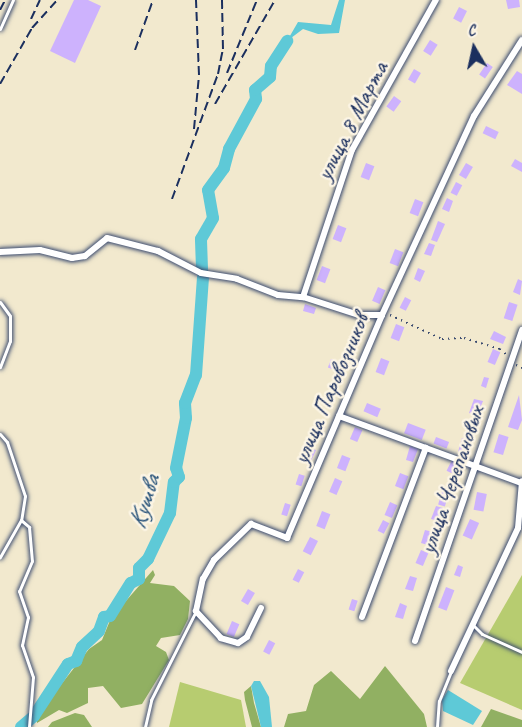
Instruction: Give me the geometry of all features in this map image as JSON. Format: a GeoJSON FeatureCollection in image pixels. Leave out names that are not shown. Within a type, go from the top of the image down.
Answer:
{"type":"FeatureCollection","features":[{"type":"Feature","properties":{"kind":"street","name":"улица 8 Марта"},"geometry":{"type":"LineString","coordinates":[[303,297],[352,150],[436,0]]}},
{"type":"Feature","properties":{"kind":"street","name":"улица Паровозников"},"geometry":{"type":"LineString","coordinates":[[196,611],[204,579],[214,560],[251,524],[288,538],[383,313],[474,116],[522,40]]}},
{"type":"Feature","properties":{"kind":"street"},"geometry":{"type":"LineString","coordinates":[[0,252],[40,250],[72,258],[85,256],[107,238],[158,251],[201,273],[237,279],[278,295],[303,297],[359,315],[383,313]]}},
{"type":"Feature","properties":{"kind":"street","name":"улица Черепановых"},"geometry":{"type":"LineString","coordinates":[[415,641],[478,467],[510,360],[522,330]]}},
{"type":"Feature","properties":{"kind":"street"},"geometry":{"type":"LineString","coordinates":[[339,416],[522,482],[519,535],[451,671]]}},
{"type":"Feature","properties":{"kind":"street"},"geometry":{"type":"LineString","coordinates":[[362,617],[426,448]]}},
{"type":"Feature","properties":{"kind":"street"},"geometry":{"type":"LineString","coordinates":[[196,611],[221,638],[238,642],[247,637],[261,608]]}},
{"type":"Feature","properties":{"kind":"lane"},"geometry":{"type":"LineString","coordinates":[[0,29],[13,0]]}},
{"type":"Feature","properties":{"kind":"lane"},"geometry":{"type":"LineString","coordinates":[[0,302],[10,316],[10,341],[0,367]]}},
{"type":"Feature","properties":{"kind":"lane"},"geometry":{"type":"LineString","coordinates":[[0,434],[7,442],[25,496],[21,520],[0,557]]}},
{"type":"Feature","properties":{"kind":"lane"},"geometry":{"type":"LineString","coordinates":[[21,520],[29,527],[32,561],[19,591],[28,617],[22,645],[33,677],[29,726]]}},
{"type":"Feature","properties":{"kind":"lane"},"geometry":{"type":"LineString","coordinates":[[145,727],[152,700],[196,611]]}},
{"type":"Feature","properties":{"kind":"lane"},"geometry":{"type":"LineString","coordinates":[[473,624],[482,634],[522,652]]}},
{"type":"Feature","properties":{"kind":"lane"},"geometry":{"type":"LineString","coordinates":[[437,727],[439,701],[451,671]]}},
{"type":"Feature","properties":{"kind":"path"},"geometry":{"type":"LineString","coordinates":[[383,313],[442,339],[464,338],[500,349],[522,368]]}},
{"type":"Feature","properties":{"kind":"green space"},"geometry":{"type":"Polygon","coordinates":[[[153,570],[155,575],[150,583],[174,586],[190,601],[188,619],[180,635],[161,638],[156,646],[166,652],[169,660],[142,704],[121,708],[103,686],[88,688],[88,703],[67,713],[59,710],[37,723],[37,715],[89,649],[102,640],[111,618],[153,570]]]}},
{"type":"Feature","properties":{"kind":"green space"},"geometry":{"type":"Polygon","coordinates":[[[522,575],[522,710],[460,683],[522,575]]]}},
{"type":"Feature","properties":{"kind":"green space"},"geometry":{"type":"Polygon","coordinates":[[[385,666],[424,714],[427,727],[284,727],[288,714],[306,711],[314,685],[331,671],[360,699],[385,666]]]}},
{"type":"Feature","properties":{"kind":"green space"},"geometry":{"type":"Polygon","coordinates":[[[180,682],[241,700],[246,727],[169,727],[180,682]]]}},
{"type":"Feature","properties":{"kind":"green space"},"geometry":{"type":"Polygon","coordinates":[[[251,686],[261,727],[252,727],[245,700],[244,692],[251,686]]]}},
{"type":"Feature","properties":{"kind":"green space"},"geometry":{"type":"Polygon","coordinates":[[[491,709],[522,720],[522,727],[481,727],[491,709]]]}},
{"type":"Feature","properties":{"kind":"green space"},"geometry":{"type":"Polygon","coordinates":[[[75,713],[84,715],[92,727],[48,727],[52,722],[75,713]]]}},
{"type":"Feature","properties":{"kind":"water"},"geometry":{"type":"Polygon","coordinates":[[[339,0],[345,0],[339,33],[318,34],[303,29],[287,41],[298,22],[331,25],[339,0]]]}},
{"type":"Feature","properties":{"kind":"water"},"geometry":{"type":"Polygon","coordinates":[[[254,681],[260,681],[269,697],[272,727],[261,727],[251,686],[254,681]]]}},
{"type":"Feature","properties":{"kind":"water"},"geometry":{"type":"Polygon","coordinates":[[[448,690],[482,711],[473,725],[443,711],[442,700],[448,690]]]}},
{"type":"Feature","properties":{"kind":"building"},"geometry":{"type":"Polygon","coordinates":[[[74,0],[88,0],[101,6],[75,63],[50,51],[74,0]]]}},
{"type":"Feature","properties":{"kind":"building"},"geometry":{"type":"Polygon","coordinates":[[[506,0],[519,0],[520,7],[508,9],[506,0]]]}},
{"type":"Feature","properties":{"kind":"building"},"geometry":{"type":"Polygon","coordinates":[[[459,7],[467,11],[461,23],[453,19],[459,7]]]}},
{"type":"Feature","properties":{"kind":"building"},"geometry":{"type":"Polygon","coordinates":[[[430,40],[438,45],[431,56],[423,51],[430,40]]]}},
{"type":"Feature","properties":{"kind":"building"},"geometry":{"type":"Polygon","coordinates":[[[487,63],[493,67],[485,79],[479,75],[487,63]]]}},
{"type":"Feature","properties":{"kind":"building"},"geometry":{"type":"Polygon","coordinates":[[[414,69],[421,73],[415,83],[408,79],[414,69]]]}},
{"type":"Feature","properties":{"kind":"building"},"geometry":{"type":"Polygon","coordinates":[[[517,71],[522,74],[522,94],[507,85],[517,71]]]}},
{"type":"Feature","properties":{"kind":"building"},"geometry":{"type":"Polygon","coordinates":[[[394,96],[401,101],[394,112],[386,107],[394,96]]]}},
{"type":"Feature","properties":{"kind":"building"},"geometry":{"type":"Polygon","coordinates":[[[486,126],[499,132],[495,139],[483,133],[486,126]]]}},
{"type":"Feature","properties":{"kind":"building"},"geometry":{"type":"Polygon","coordinates":[[[515,159],[522,163],[522,172],[511,166],[515,159]]]}},
{"type":"Feature","properties":{"kind":"building"},"geometry":{"type":"Polygon","coordinates":[[[366,163],[374,166],[369,180],[361,177],[366,163]]]}},
{"type":"Feature","properties":{"kind":"building"},"geometry":{"type":"Polygon","coordinates":[[[466,163],[473,167],[466,179],[459,175],[466,163]]]}},
{"type":"Feature","properties":{"kind":"building"},"geometry":{"type":"Polygon","coordinates":[[[456,182],[462,185],[457,196],[451,193],[456,182]]]}},
{"type":"Feature","properties":{"kind":"building"},"geometry":{"type":"Polygon","coordinates":[[[447,198],[453,201],[449,212],[442,209],[447,198]]]}},
{"type":"Feature","properties":{"kind":"building"},"geometry":{"type":"Polygon","coordinates":[[[415,199],[423,202],[418,216],[410,213],[415,199]]]}},
{"type":"Feature","properties":{"kind":"building"},"geometry":{"type":"Polygon","coordinates":[[[438,221],[445,224],[437,242],[431,240],[438,221]]]}},
{"type":"Feature","properties":{"kind":"building"},"geometry":{"type":"Polygon","coordinates":[[[338,225],[346,228],[341,242],[333,239],[338,225]]]}},
{"type":"Feature","properties":{"kind":"building"},"geometry":{"type":"Polygon","coordinates":[[[429,243],[435,245],[431,256],[424,254],[429,243]]]}},
{"type":"Feature","properties":{"kind":"building"},"geometry":{"type":"Polygon","coordinates":[[[395,249],[403,252],[398,266],[390,263],[395,249]]]}},
{"type":"Feature","properties":{"kind":"building"},"geometry":{"type":"Polygon","coordinates":[[[322,266],[330,269],[325,283],[317,280],[322,266]]]}},
{"type":"Feature","properties":{"kind":"building"},"geometry":{"type":"Polygon","coordinates":[[[418,268],[425,271],[420,282],[414,279],[418,268]]]}},
{"type":"Feature","properties":{"kind":"building"},"geometry":{"type":"Polygon","coordinates":[[[518,279],[522,281],[520,295],[513,292],[518,279]]]}},
{"type":"Feature","properties":{"kind":"building"},"geometry":{"type":"Polygon","coordinates":[[[378,287],[385,290],[380,304],[372,301],[378,287]]]}},
{"type":"Feature","properties":{"kind":"building"},"geometry":{"type":"Polygon","coordinates":[[[405,297],[411,300],[406,311],[400,308],[405,297]]]}},
{"type":"Feature","properties":{"kind":"building"},"geometry":{"type":"Polygon","coordinates":[[[509,302],[518,305],[512,321],[504,318],[509,302]]]}},
{"type":"Feature","properties":{"kind":"building"},"geometry":{"type":"Polygon","coordinates":[[[305,304],[316,308],[314,314],[303,311],[305,304]]]}},
{"type":"Feature","properties":{"kind":"building"},"geometry":{"type":"Polygon","coordinates":[[[396,324],[404,327],[399,341],[391,338],[396,324]]]}},
{"type":"Feature","properties":{"kind":"building"},"geometry":{"type":"Polygon","coordinates":[[[494,331],[506,337],[503,344],[490,339],[494,331]]]}},
{"type":"Feature","properties":{"kind":"building"},"geometry":{"type":"Polygon","coordinates":[[[493,349],[500,352],[495,365],[488,362],[493,349]]]}},
{"type":"Feature","properties":{"kind":"building"},"geometry":{"type":"Polygon","coordinates":[[[381,358],[389,361],[384,375],[376,372],[381,358]]]}},
{"type":"Feature","properties":{"kind":"building"},"geometry":{"type":"Polygon","coordinates":[[[331,359],[342,363],[339,372],[328,367],[331,359]]]}},
{"type":"Feature","properties":{"kind":"building"},"geometry":{"type":"Polygon","coordinates":[[[484,377],[489,378],[486,388],[481,386],[484,377]]]}},
{"type":"Feature","properties":{"kind":"building"},"geometry":{"type":"Polygon","coordinates":[[[519,395],[522,420],[518,430],[508,427],[519,395]]]}},
{"type":"Feature","properties":{"kind":"building"},"geometry":{"type":"Polygon","coordinates":[[[474,399],[483,401],[477,416],[469,413],[474,399]]]}},
{"type":"Feature","properties":{"kind":"building"},"geometry":{"type":"Polygon","coordinates":[[[367,403],[381,409],[377,417],[363,411],[367,403]]]}},
{"type":"Feature","properties":{"kind":"building"},"geometry":{"type":"Polygon","coordinates":[[[408,423],[426,430],[422,440],[404,433],[408,423]]]}},
{"type":"Feature","properties":{"kind":"building"},"geometry":{"type":"Polygon","coordinates":[[[319,425],[325,427],[321,437],[316,435],[319,425]]]}},
{"type":"Feature","properties":{"kind":"building"},"geometry":{"type":"Polygon","coordinates":[[[355,427],[362,430],[357,442],[350,439],[355,427]]]}},
{"type":"Feature","properties":{"kind":"building"},"geometry":{"type":"Polygon","coordinates":[[[499,434],[509,437],[503,455],[493,452],[499,434]]]}},
{"type":"Feature","properties":{"kind":"building"},"geometry":{"type":"Polygon","coordinates":[[[436,437],[449,442],[447,449],[433,444],[436,437]]]}},
{"type":"Feature","properties":{"kind":"building"},"geometry":{"type":"Polygon","coordinates":[[[462,438],[469,440],[465,453],[458,451],[462,438]]]}},
{"type":"Feature","properties":{"kind":"building"},"geometry":{"type":"Polygon","coordinates":[[[410,446],[418,449],[413,462],[406,460],[410,446]]]}},
{"type":"Feature","properties":{"kind":"building"},"geometry":{"type":"Polygon","coordinates":[[[309,448],[316,450],[311,461],[305,459],[309,448]]]}},
{"type":"Feature","properties":{"kind":"building"},"geometry":{"type":"Polygon","coordinates":[[[342,455],[350,458],[345,471],[337,468],[342,455]]]}},
{"type":"Feature","properties":{"kind":"building"},"geometry":{"type":"Polygon","coordinates":[[[452,460],[458,463],[453,474],[447,471],[452,460]]]}},
{"type":"Feature","properties":{"kind":"building"},"geometry":{"type":"Polygon","coordinates":[[[400,473],[408,476],[403,489],[395,486],[400,473]]]}},
{"type":"Feature","properties":{"kind":"building"},"geometry":{"type":"Polygon","coordinates":[[[299,474],[305,476],[301,486],[296,484],[299,474]]]}},
{"type":"Feature","properties":{"kind":"building"},"geometry":{"type":"Polygon","coordinates":[[[335,478],[342,481],[337,495],[329,492],[335,478]]]}},
{"type":"Feature","properties":{"kind":"building"},"geometry":{"type":"Polygon","coordinates":[[[442,491],[449,493],[445,506],[438,504],[442,491]]]}},
{"type":"Feature","properties":{"kind":"building"},"geometry":{"type":"Polygon","coordinates":[[[477,492],[487,494],[483,512],[474,510],[477,492]]]}},
{"type":"Feature","properties":{"kind":"building"},"geometry":{"type":"Polygon","coordinates":[[[390,502],[397,505],[392,518],[385,515],[390,502]]]}},
{"type":"Feature","properties":{"kind":"building"},"geometry":{"type":"Polygon","coordinates":[[[285,503],[291,505],[287,516],[281,514],[285,503]]]}},
{"type":"Feature","properties":{"kind":"building"},"geometry":{"type":"Polygon","coordinates":[[[436,506],[443,508],[439,521],[431,519],[436,506]]]}},
{"type":"Feature","properties":{"kind":"building"},"geometry":{"type":"Polygon","coordinates":[[[322,511],[330,514],[325,529],[316,526],[322,511]]]}},
{"type":"Feature","properties":{"kind":"building"},"geometry":{"type":"Polygon","coordinates":[[[470,519],[479,523],[472,540],[463,535],[470,519]]]}},
{"type":"Feature","properties":{"kind":"building"},"geometry":{"type":"Polygon","coordinates":[[[383,520],[389,523],[384,534],[378,531],[383,520]]]}},
{"type":"Feature","properties":{"kind":"building"},"geometry":{"type":"Polygon","coordinates":[[[425,530],[433,532],[428,545],[421,543],[425,530]]]}},
{"type":"Feature","properties":{"kind":"building"},"geometry":{"type":"Polygon","coordinates":[[[310,537],[318,541],[311,555],[303,551],[310,537]]]}},
{"type":"Feature","properties":{"kind":"building"},"geometry":{"type":"Polygon","coordinates":[[[421,550],[428,553],[423,566],[416,563],[421,550]]]}},
{"type":"Feature","properties":{"kind":"building"},"geometry":{"type":"Polygon","coordinates":[[[458,565],[463,567],[460,577],[454,575],[458,565]]]}},
{"type":"Feature","properties":{"kind":"building"},"geometry":{"type":"Polygon","coordinates":[[[298,569],[304,572],[299,583],[293,580],[298,569]]]}},
{"type":"Feature","properties":{"kind":"building"},"geometry":{"type":"Polygon","coordinates":[[[410,576],[417,578],[413,591],[405,589],[410,576]]]}},
{"type":"Feature","properties":{"kind":"building"},"geometry":{"type":"Polygon","coordinates":[[[446,587],[454,590],[447,611],[438,608],[446,587]]]}},
{"type":"Feature","properties":{"kind":"building"},"geometry":{"type":"Polygon","coordinates":[[[248,589],[255,593],[248,605],[241,601],[248,589]]]}},
{"type":"Feature","properties":{"kind":"building"},"geometry":{"type":"Polygon","coordinates":[[[352,599],[358,601],[354,611],[349,609],[352,599]]]}},
{"type":"Feature","properties":{"kind":"building"},"geometry":{"type":"Polygon","coordinates":[[[400,603],[407,606],[403,619],[395,617],[400,603]]]}},
{"type":"Feature","properties":{"kind":"building"},"geometry":{"type":"Polygon","coordinates":[[[232,621],[239,624],[234,637],[227,634],[232,621]]]}},
{"type":"Feature","properties":{"kind":"building"},"geometry":{"type":"Polygon","coordinates":[[[269,640],[275,643],[269,655],[263,652],[269,640]]]}},
{"type":"Feature","properties":{"kind":"waterway","name":"Кушва"},"geometry":{"type":"LineString","coordinates":[[202,269],[201,239],[213,218],[208,190],[224,168],[229,149],[256,99],[255,90],[270,77],[271,66],[287,41]]}},
{"type":"Feature","properties":{"kind":"waterway","name":"Кушва"},"geometry":{"type":"LineString","coordinates":[[21,727],[34,716],[68,664],[76,661],[82,647],[99,631],[104,617],[110,616],[131,583],[139,579],[139,568],[148,559],[170,513],[174,482],[179,477],[176,468],[186,418],[185,403],[196,375],[203,277]]}},
{"type":"Feature","properties":{"kind":"railway"},"geometry":{"type":"LineString","coordinates":[[0,10],[5,0]]}},
{"type":"Feature","properties":{"kind":"railway"},"geometry":{"type":"LineString","coordinates":[[31,19],[40,0]]}},
{"type":"Feature","properties":{"kind":"railway"},"geometry":{"type":"LineString","coordinates":[[0,84],[32,28],[57,0]]}},
{"type":"Feature","properties":{"kind":"railway"},"geometry":{"type":"LineString","coordinates":[[135,50],[153,0]]}},
{"type":"Feature","properties":{"kind":"railway"},"geometry":{"type":"LineString","coordinates":[[194,129],[199,75],[196,0]]}},
{"type":"Feature","properties":{"kind":"railway"},"geometry":{"type":"LineString","coordinates":[[172,199],[218,74],[223,49],[222,0]]}},
{"type":"Feature","properties":{"kind":"railway"},"geometry":{"type":"LineString","coordinates":[[227,73],[257,0]]}},
{"type":"Feature","properties":{"kind":"railway"},"geometry":{"type":"LineString","coordinates":[[215,104],[275,0]]}}]}
